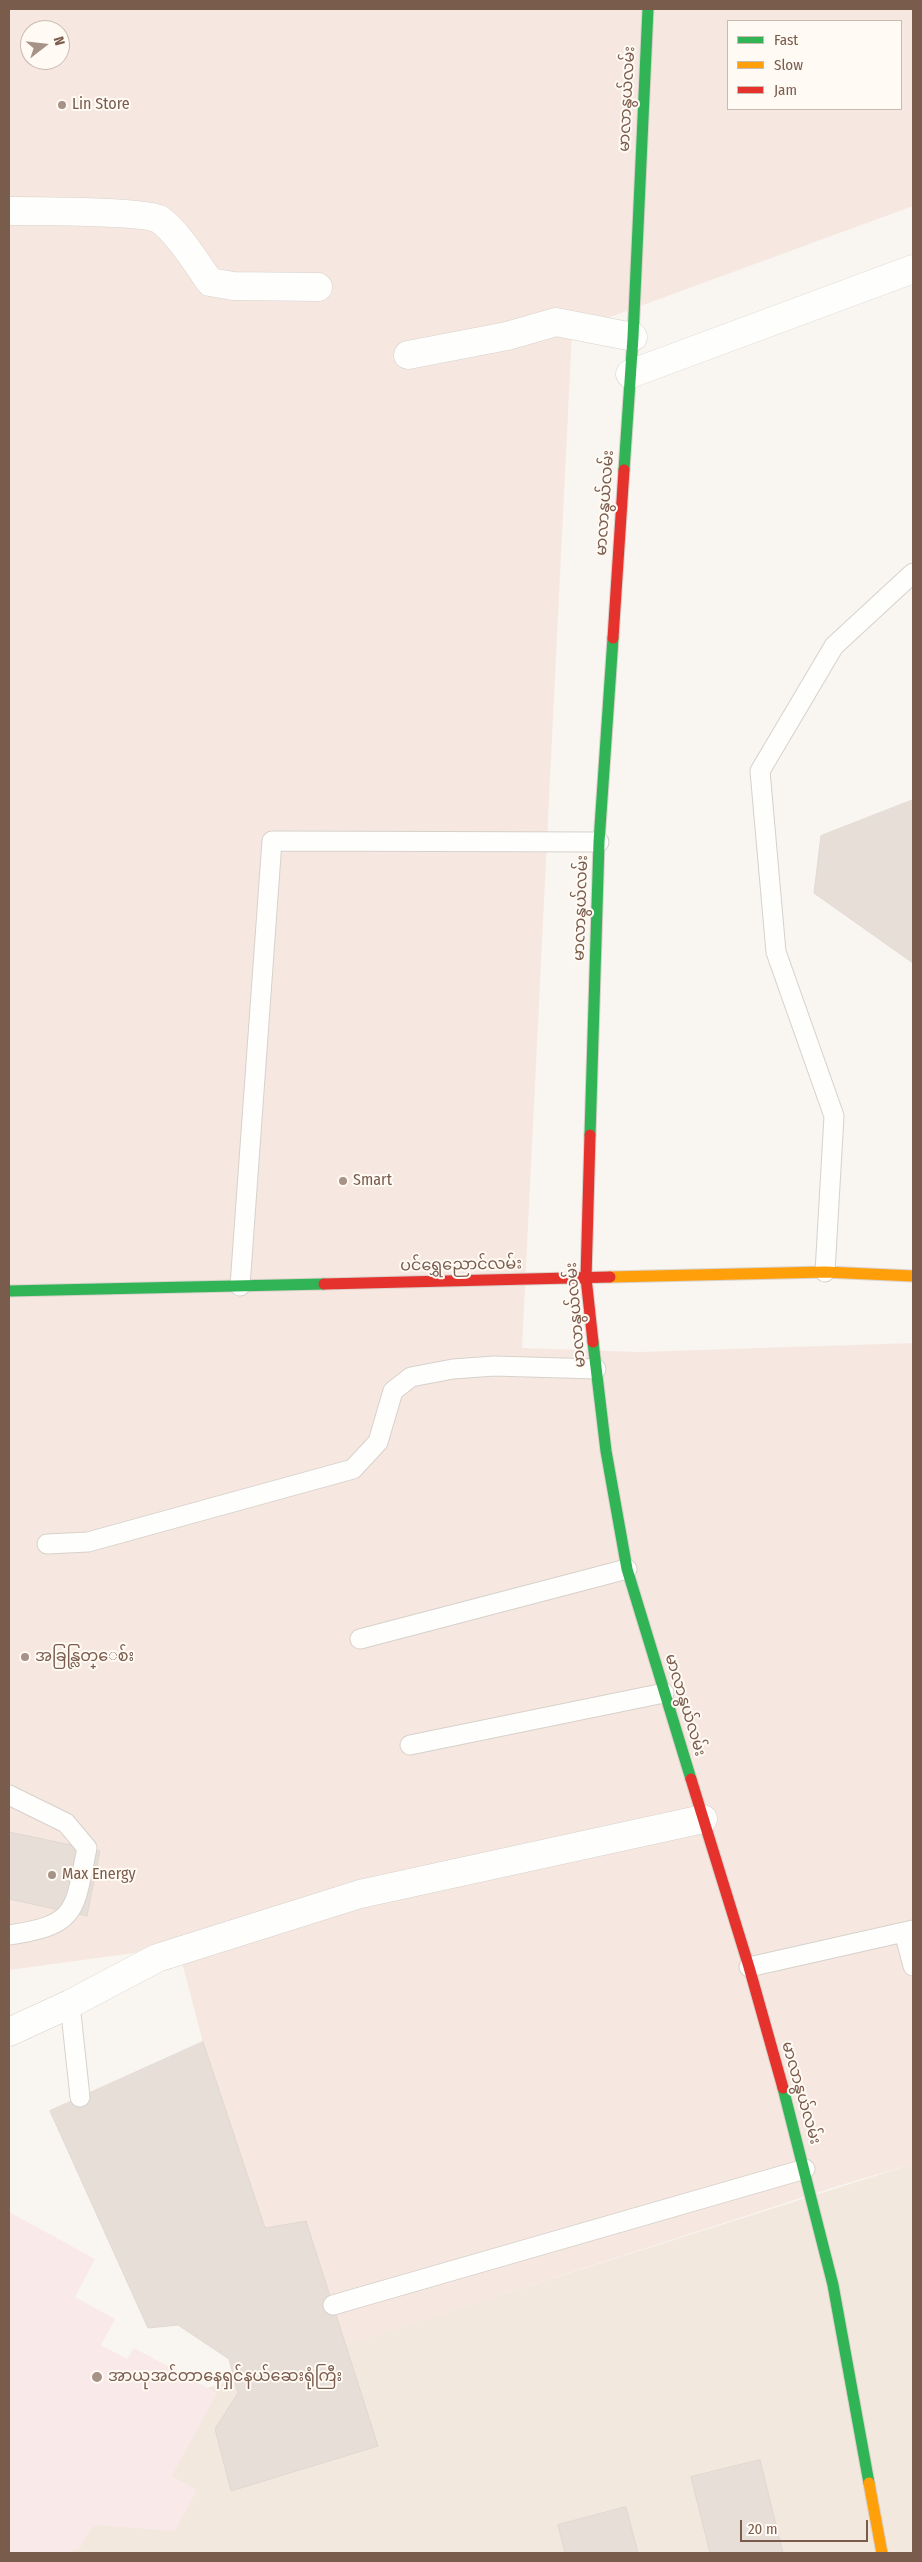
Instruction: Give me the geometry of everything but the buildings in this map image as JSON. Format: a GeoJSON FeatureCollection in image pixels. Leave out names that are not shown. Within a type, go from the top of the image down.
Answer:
{"type":"FeatureCollection","features":[{"type":"Feature","properties":{"kind":"street","name":"မာလာနွယ်လမ်း"},"geometry":{"type":"LineString","coordinates":[[648,9],[633,337],[599,842],[586,1278],[606,1451],[626,1568],[749,1967],[806,2170],[833,2285],[882,2553]]}},
{"type":"Feature","properties":{"kind":"street"},"geometry":{"type":"LineString","coordinates":[[9,211],[130,215],[158,218],[184,245],[210,282],[233,286],[318,287]]}},
{"type":"Feature","properties":{"kind":"street"},"geometry":{"type":"LineString","coordinates":[[630,374],[913,269]]}},
{"type":"Feature","properties":{"kind":"street"},"geometry":{"type":"LineString","coordinates":[[408,355],[507,336],[556,322],[633,337]]}},
{"type":"Feature","properties":{"kind":"street","name":"ပင်ရွှေညောင်လမ်း"},"geometry":{"type":"LineString","coordinates":[[9,1291],[825,1272],[911,1276]]}},
{"type":"Feature","properties":{"kind":"street"},"geometry":{"type":"LineString","coordinates":[[9,2032],[70,2004],[157,1958],[360,1894],[703,1819]]}},
{"type":"Feature","properties":{"kind":"lane"},"geometry":{"type":"LineString","coordinates":[[825,1272],[834,1116],[776,952],[760,771],[834,646],[913,573]]}},
{"type":"Feature","properties":{"kind":"lane"},"geometry":{"type":"LineString","coordinates":[[240,1286],[272,841],[599,842]]}},
{"type":"Feature","properties":{"kind":"lane"},"geometry":{"type":"LineString","coordinates":[[911,1276],[913,1294]]}},
{"type":"Feature","properties":{"kind":"lane"},"geometry":{"type":"LineString","coordinates":[[47,1544],[88,1542],[353,1469],[378,1442],[393,1391],[411,1377],[454,1369],[494,1366],[596,1369]]}},
{"type":"Feature","properties":{"kind":"lane"},"geometry":{"type":"LineString","coordinates":[[360,1639],[626,1568]]}},
{"type":"Feature","properties":{"kind":"lane"},"geometry":{"type":"LineString","coordinates":[[410,1745],[664,1694]]}},
{"type":"Feature","properties":{"kind":"lane"},"geometry":{"type":"LineString","coordinates":[[9,1794],[66,1823],[86,1848],[76,1902],[64,1919],[38,1931],[9,1935]]}},
{"type":"Feature","properties":{"kind":"lane"},"geometry":{"type":"LineString","coordinates":[[749,1967],[909,1931],[913,1966]]}},
{"type":"Feature","properties":{"kind":"lane"},"geometry":{"type":"LineString","coordinates":[[70,2004],[80,2097]]}},
{"type":"Feature","properties":{"kind":"lane"},"geometry":{"type":"LineString","coordinates":[[333,2305],[806,2170]]}},
{"type":"Feature","properties":{"kind":"shaded area"},"geometry":{"type":"Polygon","coordinates":[[[9,9],[913,9],[913,206],[572,331],[522,1348],[639,1352],[913,1343],[913,2164],[838,2186],[287,2364],[178,1947],[9,1970],[9,9]]]}},
{"type":"Feature","properties":{"kind":"shaded area"},"geometry":{"type":"Polygon","coordinates":[[[913,2164],[913,2553],[9,2553],[9,2451],[913,2164]]]}},
{"type":"Feature","properties":{"kind":"shaded area","name":"အာယုအင်တာနေရှင်နယ်ဆေးရုံကြီး"},"geometry":{"type":"Polygon","coordinates":[[[9,2212],[95,2259],[75,2297],[115,2319],[101,2345],[127,2359],[134,2348],[217,2393],[172,2476],[197,2490],[175,2531],[94,2525],[79,2549],[65,2553],[9,2553],[9,2212]]]}},
{"type":"Feature","properties":{"kind":"traffic: fast"},"geometry":{"type":"LineString","coordinates":[[624,470],[633,337],[648,9]]}},
{"type":"Feature","properties":{"kind":"traffic: fast"},"geometry":{"type":"LineString","coordinates":[[590,1135],[599,842],[613,638]]}},
{"type":"Feature","properties":{"kind":"traffic: fast"},"geometry":{"type":"LineString","coordinates":[[9,1291],[324,1284]]}},
{"type":"Feature","properties":{"kind":"traffic: fast"},"geometry":{"type":"LineString","coordinates":[[593,1342],[606,1451],[627,1569],[691,1779]]}},
{"type":"Feature","properties":{"kind":"traffic: fast"},"geometry":{"type":"LineString","coordinates":[[783,2088],[833,2285],[869,2483]]}},
{"type":"Feature","properties":{"kind":"traffic: slow"},"geometry":{"type":"LineString","coordinates":[[610,1277],[825,1272],[913,1276]]}},
{"type":"Feature","properties":{"kind":"traffic: slow"},"geometry":{"type":"LineString","coordinates":[[869,2483],[882,2553]]}},
{"type":"Feature","properties":{"kind":"traffic: jam"},"geometry":{"type":"LineString","coordinates":[[613,638],[624,470]]}},
{"type":"Feature","properties":{"kind":"traffic: jam"},"geometry":{"type":"LineString","coordinates":[[590,1135],[586,1278],[593,1342]]}},
{"type":"Feature","properties":{"kind":"traffic: jam"},"geometry":{"type":"LineString","coordinates":[[324,1284],[610,1277]]}},
{"type":"Feature","properties":{"kind":"traffic: jam"},"geometry":{"type":"LineString","coordinates":[[691,1779],[749,1967],[783,2088]]}},
{"type":"Feature","properties":{"kind":"place","name":"Lin Store"},"geometry":{"type":"Point","coordinates":[62,105]}},
{"type":"Feature","properties":{"kind":"place","name":"Smart"},"geometry":{"type":"Point","coordinates":[343,1181]}},
{"type":"Feature","properties":{"kind":"place","name":"အခြန္လြတ္ေစ်း"},"geometry":{"type":"Point","coordinates":[25,1657]}},
{"type":"Feature","properties":{"kind":"place","name":"Max Energy"},"geometry":{"type":"Point","coordinates":[52,1875]}},
{"type":"Feature","properties":{"kind":"place","name":"အာယုအင်တာနေရှင်နယ်ဆေးရုံကြီး"},"geometry":{"type":"Point","coordinates":[97,2377]}}]}
